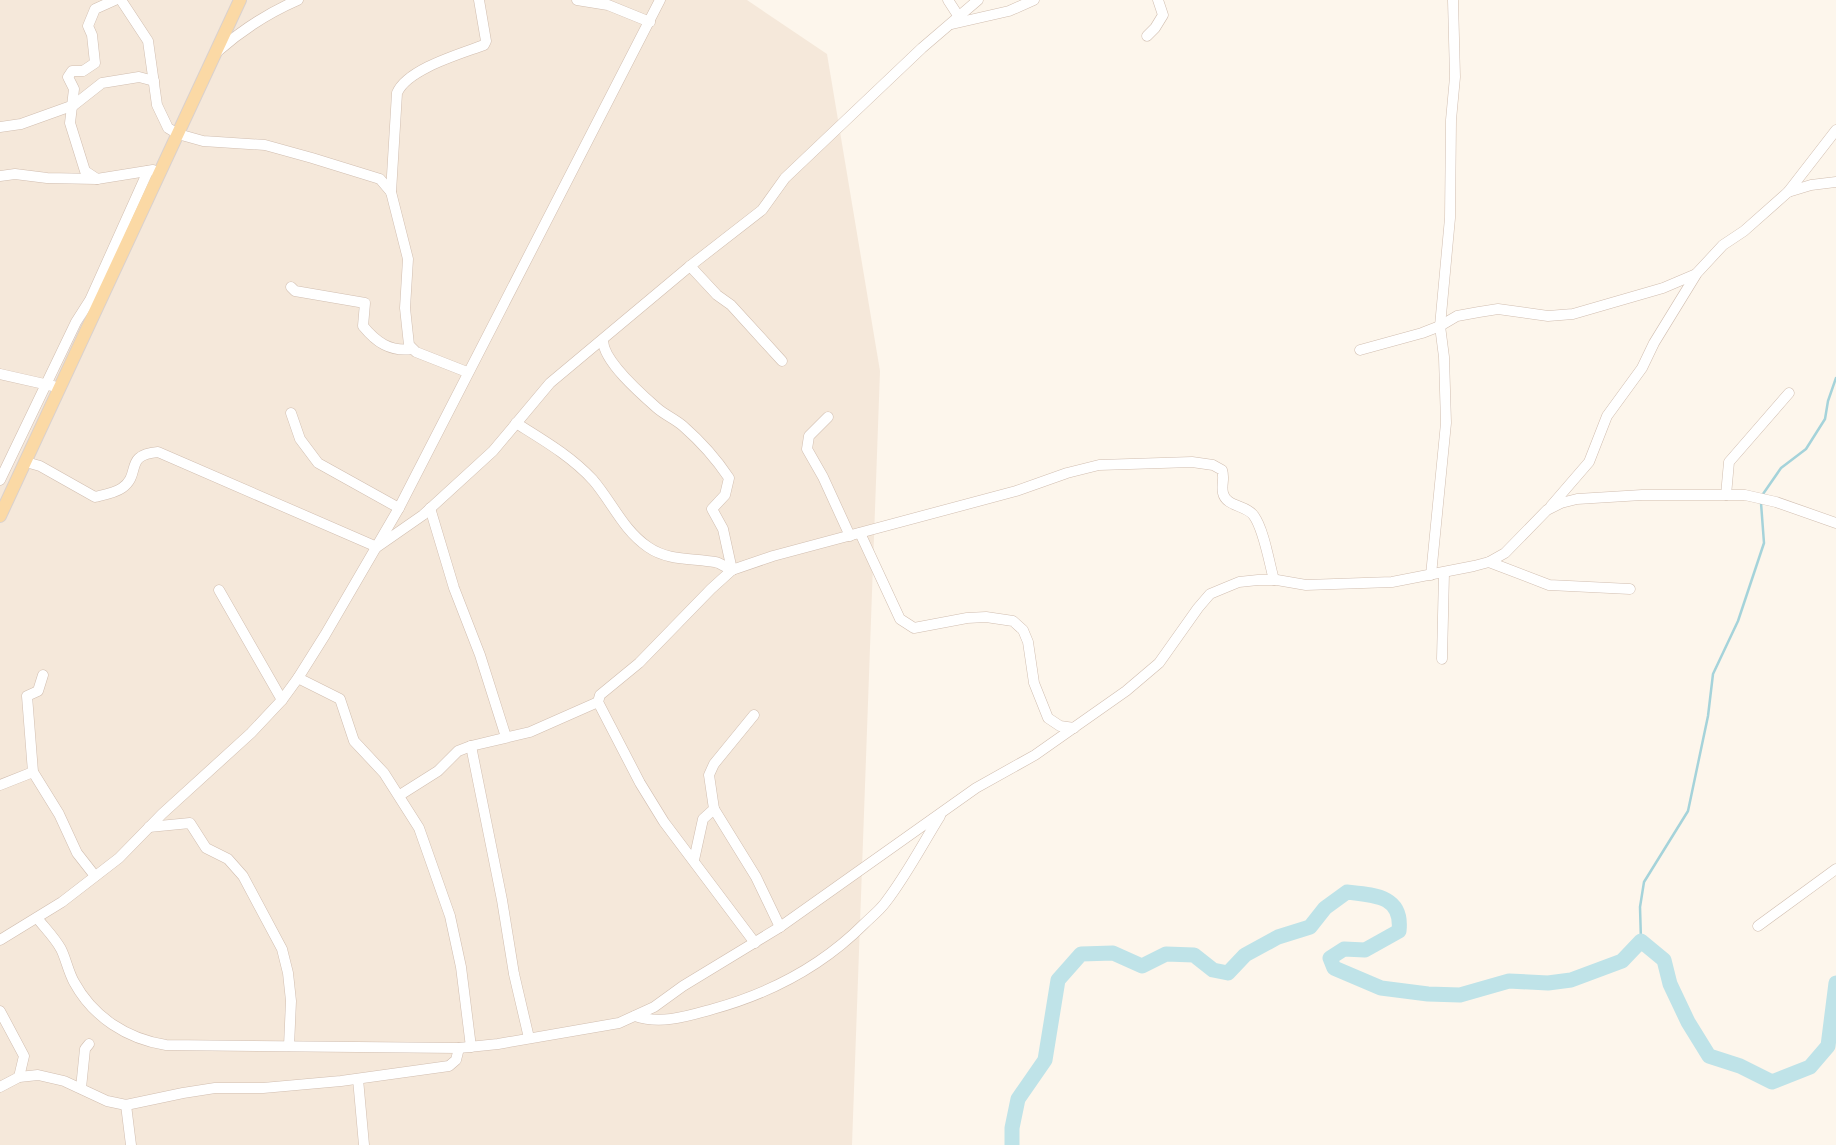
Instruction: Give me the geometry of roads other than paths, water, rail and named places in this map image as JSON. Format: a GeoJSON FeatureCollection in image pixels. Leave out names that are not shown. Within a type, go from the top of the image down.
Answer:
{"type":"FeatureCollection","features":[{"type":"Feature","properties":{"kind":"main road"},"geometry":{"type":"LineString","coordinates":[[0,516],[240,0]]}},
{"type":"Feature","properties":{"kind":"street"},"geometry":{"type":"LineString","coordinates":[[97,178],[85,171],[70,123],[74,105],[74,90],[68,77],[72,71],[83,71],[95,63],[92,35],[88,26],[95,9],[115,0]]}},
{"type":"Feature","properties":{"kind":"street"},"geometry":{"type":"LineString","coordinates":[[121,0],[148,41],[162,120],[168,128],[178,134],[203,141],[265,145],[312,158],[380,179],[391,192]]}},
{"type":"Feature","properties":{"kind":"street"},"geometry":{"type":"LineString","coordinates":[[217,52],[238,33],[267,14],[298,0]]}},
{"type":"Feature","properties":{"kind":"street"},"geometry":{"type":"LineString","coordinates":[[412,349],[407,339],[405,308],[408,259],[391,192],[397,93],[405,80],[428,68],[484,45],[486,41],[479,0]]}},
{"type":"Feature","properties":{"kind":"street"},"geometry":{"type":"LineString","coordinates":[[577,0],[608,5],[650,22]]}},
{"type":"Feature","properties":{"kind":"street"},"geometry":{"type":"LineString","coordinates":[[0,940],[37,918],[119,858],[149,827],[251,733],[282,700],[298,678],[378,547],[399,508],[467,372],[660,0]]}},
{"type":"Feature","properties":{"kind":"street"},"geometry":{"type":"LineString","coordinates":[[948,0],[955,20]]}},
{"type":"Feature","properties":{"kind":"street"},"geometry":{"type":"LineString","coordinates":[[378,547],[430,508],[493,451],[550,383],[690,266],[762,210],[785,178],[908,61],[978,0]]}},
{"type":"Feature","properties":{"kind":"street"},"geometry":{"type":"LineString","coordinates":[[955,20],[1009,11],[1034,0]]}},
{"type":"Feature","properties":{"kind":"street"},"geometry":{"type":"LineString","coordinates":[[1147,36],[1155,28],[1163,15],[1158,0]]}},
{"type":"Feature","properties":{"kind":"street"},"geometry":{"type":"LineString","coordinates":[[1432,575],[1446,424],[1444,357],[1440,326],[1450,218],[1451,120],[1455,77],[1453,0]]}},
{"type":"Feature","properties":{"kind":"street"},"geometry":{"type":"LineString","coordinates":[[0,127],[21,124],[74,105],[102,83],[139,77],[154,81]]}},
{"type":"Feature","properties":{"kind":"street"},"geometry":{"type":"LineString","coordinates":[[37,918],[60,947],[73,981],[84,998],[112,1027],[152,1043],[166,1045],[459,1048],[619,1023],[635,1016],[654,1007],[683,986],[780,927],[976,788],[1018,766],[1126,691],[1159,663],[1210,594],[1239,582],[1274,580],[1306,585],[1392,582],[1444,573],[1489,562],[1516,545],[1589,462],[1607,416],[1642,368],[1654,343],[1697,273],[1723,245],[1744,232],[1788,192],[1836,130]]}},
{"type":"Feature","properties":{"kind":"street"},"geometry":{"type":"LineString","coordinates":[[0,176],[15,174],[47,178],[97,178],[163,167]]}},
{"type":"Feature","properties":{"kind":"street"},"geometry":{"type":"LineString","coordinates":[[0,480],[48,384],[76,322],[90,300],[148,171]]}},
{"type":"Feature","properties":{"kind":"street"},"geometry":{"type":"LineString","coordinates":[[1788,192],[1811,185],[1836,182]]}},
{"type":"Feature","properties":{"kind":"street"},"geometry":{"type":"LineString","coordinates":[[690,266],[717,295],[731,305],[782,360]]}},
{"type":"Feature","properties":{"kind":"street"},"geometry":{"type":"LineString","coordinates":[[1360,350],[1440,326],[1456,316],[1498,310],[1548,316],[1573,314],[1663,288],[1697,273]]}},
{"type":"Feature","properties":{"kind":"street"},"geometry":{"type":"LineString","coordinates":[[291,287],[295,291],[365,303],[363,326],[376,341],[402,350],[412,349],[467,372]]}},
{"type":"Feature","properties":{"kind":"street"},"geometry":{"type":"LineString","coordinates":[[603,340],[605,353],[615,366],[657,408],[682,425],[697,439],[729,478],[725,495],[712,510],[722,529],[732,570]]}},
{"type":"Feature","properties":{"kind":"street"},"geometry":{"type":"LineString","coordinates":[[0,374],[61,388]]}},
{"type":"Feature","properties":{"kind":"street"},"geometry":{"type":"LineString","coordinates":[[1726,494],[1729,462],[1789,393]]}},
{"type":"Feature","properties":{"kind":"street"},"geometry":{"type":"LineString","coordinates":[[290,413],[300,439],[318,463],[399,508]]}},
{"type":"Feature","properties":{"kind":"street"},"geometry":{"type":"LineString","coordinates":[[828,417],[809,436],[807,449],[900,619],[914,628],[967,618],[986,617],[1013,620],[1023,630],[1028,642],[1034,683],[1048,718],[1060,726],[1074,728]]}},
{"type":"Feature","properties":{"kind":"street"},"geometry":{"type":"LineString","coordinates":[[516,423],[575,463],[614,506],[628,530],[648,547],[658,553],[690,561],[716,562],[732,570]]}},
{"type":"Feature","properties":{"kind":"street"},"geometry":{"type":"LineString","coordinates":[[26,462],[40,466],[95,497],[122,488],[131,476],[136,461],[144,453],[158,452],[378,547]]}},
{"type":"Feature","properties":{"kind":"street"},"geometry":{"type":"LineString","coordinates":[[755,943],[664,822],[640,783],[598,702],[600,696],[639,663],[732,570],[773,556],[1016,491],[1067,472],[1099,465],[1202,462],[1222,470],[1224,476],[1223,494],[1227,500],[1246,509],[1255,518],[1274,580]]}},
{"type":"Feature","properties":{"kind":"street"},"geometry":{"type":"LineString","coordinates":[[1547,510],[1561,502],[1577,499],[1642,495],[1726,494],[1745,495],[1776,502],[1836,524]]}},
{"type":"Feature","properties":{"kind":"street"},"geometry":{"type":"LineString","coordinates":[[430,508],[454,588],[480,655],[506,737]]}},
{"type":"Feature","properties":{"kind":"street"},"geometry":{"type":"LineString","coordinates":[[1489,562],[1549,585],[1630,589]]}},
{"type":"Feature","properties":{"kind":"street"},"geometry":{"type":"LineString","coordinates":[[1442,659],[1444,573]]}},
{"type":"Feature","properties":{"kind":"street"},"geometry":{"type":"LineString","coordinates":[[219,590],[282,700]]}},
{"type":"Feature","properties":{"kind":"street"},"geometry":{"type":"LineString","coordinates":[[43,675],[38,691],[27,696],[33,772],[59,814],[77,853],[95,876]]}},
{"type":"Feature","properties":{"kind":"street"},"geometry":{"type":"LineString","coordinates":[[298,678],[340,699],[354,741],[378,766],[400,795],[419,828],[450,916],[461,967],[471,1047]]}},
{"type":"Feature","properties":{"kind":"street"},"geometry":{"type":"LineString","coordinates":[[400,795],[438,772],[458,752],[471,746],[530,732],[598,702]]}},
{"type":"Feature","properties":{"kind":"street"},"geometry":{"type":"LineString","coordinates":[[754,714],[714,764],[709,775],[714,809],[756,877],[780,927]]}},
{"type":"Feature","properties":{"kind":"street"},"geometry":{"type":"LineString","coordinates":[[471,746],[502,900],[514,974],[530,1038]]}},
{"type":"Feature","properties":{"kind":"street"},"geometry":{"type":"LineString","coordinates":[[0,784],[33,772]]}},
{"type":"Feature","properties":{"kind":"street"},"geometry":{"type":"LineString","coordinates":[[694,860],[704,819],[714,809]]}},
{"type":"Feature","properties":{"kind":"street"},"geometry":{"type":"LineString","coordinates":[[635,1016],[647,1020],[674,1018],[720,1007],[760,994],[816,966],[842,946],[885,904],[943,811]]}},
{"type":"Feature","properties":{"kind":"street"},"geometry":{"type":"LineString","coordinates":[[149,827],[190,823],[206,848],[228,859],[243,876],[282,949],[288,972],[291,1001],[289,1046]]}},
{"type":"Feature","properties":{"kind":"street"},"geometry":{"type":"LineString","coordinates":[[1758,926],[1836,869]]}},
{"type":"Feature","properties":{"kind":"street"},"geometry":{"type":"LineString","coordinates":[[0,1011],[24,1056],[19,1077]]}},
{"type":"Feature","properties":{"kind":"street"},"geometry":{"type":"LineString","coordinates":[[81,1088],[85,1049],[89,1044]]}},
{"type":"Feature","properties":{"kind":"street"},"geometry":{"type":"LineString","coordinates":[[0,1087],[19,1077],[28,1075],[51,1077],[81,1088],[107,1101],[126,1105],[183,1092],[216,1088],[263,1088],[358,1079],[448,1066],[456,1060],[459,1048]]}},
{"type":"Feature","properties":{"kind":"street"},"geometry":{"type":"LineString","coordinates":[[358,1079],[364,1145]]}},
{"type":"Feature","properties":{"kind":"street"},"geometry":{"type":"LineString","coordinates":[[126,1105],[131,1145]]}},
{"type":"Feature","properties":{"kind":"waterway"},"geometry":{"type":"LineString","coordinates":[[1763,494],[1781,468],[1806,449],[1825,419],[1828,401],[1836,378]]}},
{"type":"Feature","properties":{"kind":"waterway"},"geometry":{"type":"LineString","coordinates":[[1641,941],[1640,907],[1644,882],[1688,811],[1708,716],[1713,674],[1738,621],[1764,543],[1761,503]]}},
{"type":"Feature","properties":{"kind":"waterway"},"geometry":{"type":"LineString","coordinates":[[1012,1145],[1012,1128],[1018,1099],[1045,1060],[1058,980],[1081,954],[1113,953],[1142,966],[1166,954],[1194,955],[1213,970],[1228,973],[1245,955],[1278,937],[1310,927],[1325,908],[1347,892],[1368,894],[1385,900],[1392,904],[1399,919],[1399,931],[1365,950],[1344,949],[1330,958],[1334,968],[1381,988],[1428,994],[1460,995],[1509,981],[1548,983],[1571,980],[1622,961],[1641,941],[1664,960],[1670,984],[1688,1022],[1709,1056],[1740,1066],[1772,1082],[1810,1067],[1828,1046],[1836,983]]}}]}
